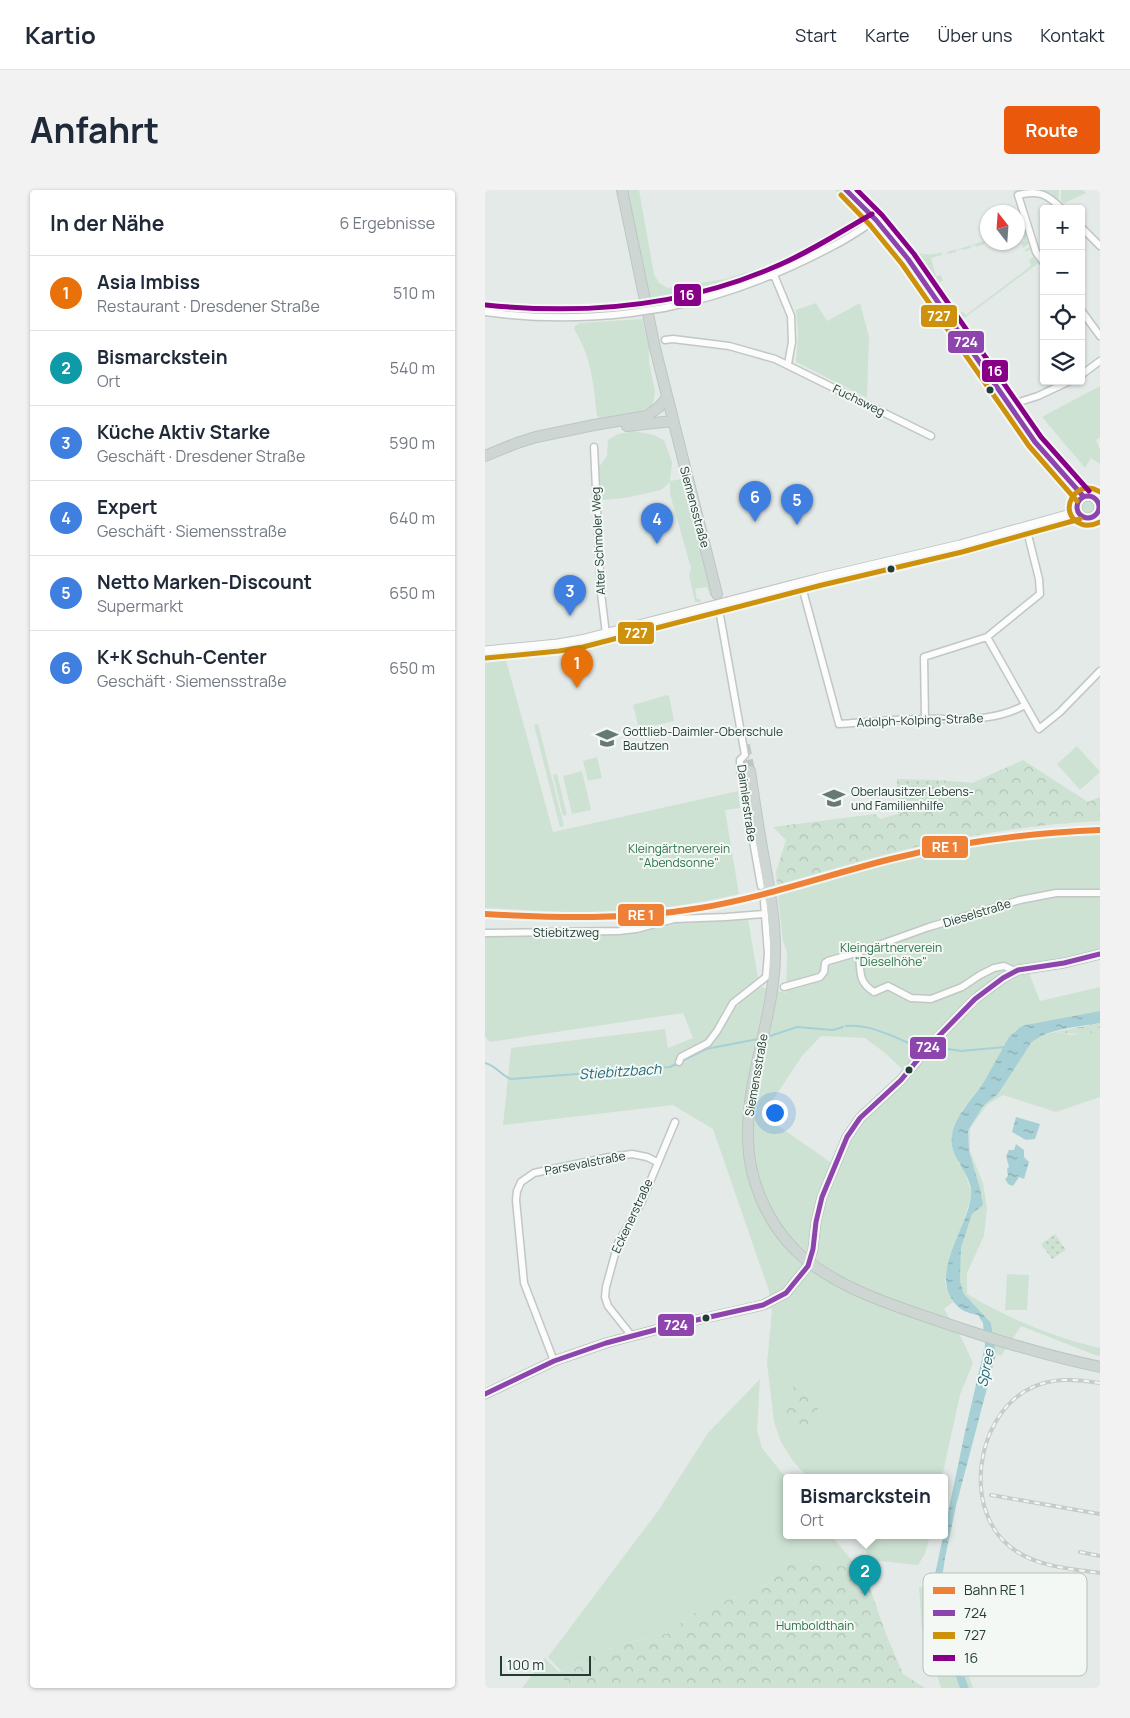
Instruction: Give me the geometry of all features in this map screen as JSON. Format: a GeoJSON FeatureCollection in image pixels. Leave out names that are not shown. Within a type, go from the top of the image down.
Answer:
{"type":"FeatureCollection","features":[{"type":"Feature","properties":{"kind":"main road","name":"Siemensstraße"},"geometry":{"type":"LineString","coordinates":[[622,190],[647,312],[717,599]]}},
{"type":"Feature","properties":{"kind":"main road"},"geometry":{"type":"LineString","coordinates":[[846,190],[894,240],[929,286],[1035,442],[1083,496]]}},
{"type":"Feature","properties":{"kind":"main road"},"geometry":{"type":"LineString","coordinates":[[647,416],[659,408],[667,398]]}},
{"type":"Feature","properties":{"kind":"main road"},"geometry":{"type":"LineString","coordinates":[[485,456],[517,443],[565,431],[647,416],[672,416]]}},
{"type":"Feature","properties":{"kind":"main road"},"geometry":{"type":"LineString","coordinates":[[565,431],[594,430],[672,416]]}},
{"type":"Feature","properties":{"kind":"main road"},"geometry":{"type":"LineString","coordinates":[[1083,496],[1093,496],[1099,501],[1098,516],[1086,518],[1078,512],[1078,501],[1083,496]]}},
{"type":"Feature","properties":{"kind":"main road"},"geometry":{"type":"LineString","coordinates":[[485,651],[558,644],[606,634],[717,599],[801,583],[960,545],[1078,512]]}},
{"type":"Feature","properties":{"kind":"main road","name":"Siemensstraße"},"geometry":{"type":"LineString","coordinates":[[750,771],[775,934],[774,977],[752,1086],[747,1120],[747,1142],[751,1168],[759,1195],[775,1226],[793,1248],[810,1262],[832,1277],[857,1290],[903,1309],[1026,1350],[1100,1367]]}},
{"type":"Feature","properties":{"kind":"main road"},"geometry":{"type":"LineString","coordinates":[[485,1394],[554,1361],[631,1336],[780,1298],[791,1289],[810,1262],[822,1197],[850,1131],[864,1113],[901,1080],[975,999],[1015,971],[1064,963],[1100,954]]}},
{"type":"Feature","properties":{"kind":"street"},"geometry":{"type":"LineString","coordinates":[[1040,258],[1036,252],[1018,196],[1033,191],[1042,193],[1057,205]]}},
{"type":"Feature","properties":{"kind":"street"},"geometry":{"type":"LineString","coordinates":[[485,312],[578,318],[631,313],[696,301],[722,294],[774,275],[835,246],[876,220]]}},
{"type":"Feature","properties":{"kind":"street"},"geometry":{"type":"LineString","coordinates":[[1085,232],[1100,246]]}},
{"type":"Feature","properties":{"kind":"street"},"geometry":{"type":"LineString","coordinates":[[774,275],[791,316],[792,336],[788,364]]}},
{"type":"Feature","properties":{"kind":"street"},"geometry":{"type":"LineString","coordinates":[[1085,315],[1100,336]]}},
{"type":"Feature","properties":{"kind":"street","name":"Fuchsweg"},"geometry":{"type":"LineString","coordinates":[[665,340],[682,340],[729,346],[757,352],[788,364],[931,436]]}},
{"type":"Feature","properties":{"kind":"street"},"geometry":{"type":"LineString","coordinates":[[1085,372],[1100,361]]}},
{"type":"Feature","properties":{"kind":"street"},"geometry":{"type":"LineString","coordinates":[[1010,405],[1038,396],[1061,385]]}},
{"type":"Feature","properties":{"kind":"street","name":"Alter Schmoler Weg"},"geometry":{"type":"LineString","coordinates":[[593,447],[601,592],[606,634]]}},
{"type":"Feature","properties":{"kind":"street"},"geometry":{"type":"LineString","coordinates":[[925,718],[924,657],[987,637],[1040,594],[1039,579],[1026,527]]}},
{"type":"Feature","properties":{"kind":"street","name":"Adolph-Kolping-Straße"},"geometry":{"type":"LineString","coordinates":[[801,583],[839,724],[925,718],[945,720],[994,717],[1025,705]]}},
{"type":"Feature","properties":{"kind":"street","name":"Daimlerstraße"},"geometry":{"type":"LineString","coordinates":[[717,599],[745,755],[740,760],[740,768],[761,886]]}},
{"type":"Feature","properties":{"kind":"street"},"geometry":{"type":"LineString","coordinates":[[987,637],[1039,729],[1100,671]]}},
{"type":"Feature","properties":{"kind":"street","name":"Dieselstraße"},"geometry":{"type":"LineString","coordinates":[[784,987],[820,977],[824,972],[825,963],[929,927],[1020,900],[1056,894],[1100,893]]}},
{"type":"Feature","properties":{"kind":"street"},"geometry":{"type":"LineString","coordinates":[[679,1062],[681,1057],[700,1048],[712,1039],[733,1003],[766,977],[768,954],[764,902]]}},
{"type":"Feature","properties":{"kind":"street","name":"Stiebitzweg"},"geometry":{"type":"LineString","coordinates":[[485,933],[619,931],[641,928],[674,919],[765,914]]}},
{"type":"Feature","properties":{"kind":"street"},"geometry":{"type":"LineString","coordinates":[[859,952],[862,979],[865,986],[874,992],[888,986],[911,998],[921,1000],[948,994],[994,968],[1004,966],[1015,971]]}},
{"type":"Feature","properties":{"kind":"street","name":"Eckenerstraße"},"geometry":{"type":"LineString","coordinates":[[631,1336],[608,1306],[605,1297],[606,1287],[618,1243],[641,1200],[675,1122]]}},
{"type":"Feature","properties":{"kind":"street","name":"Parsevalstraße"},"geometry":{"type":"LineString","coordinates":[[554,1361],[524,1283],[516,1200],[521,1182],[534,1173],[609,1157],[632,1154],[647,1157],[657,1162]]}},
{"type":"Feature","properties":{"kind":"green space"},"geometry":{"type":"Polygon","coordinates":[[[626,190],[639,190],[654,274],[659,283],[668,288],[725,279],[798,256],[840,236],[854,223],[856,214],[835,190],[840,190],[853,202],[862,216],[857,227],[841,239],[790,264],[698,298],[649,307],[626,190]]]}},
{"type":"Feature","properties":{"kind":"green space"},"geometry":{"type":"Polygon","coordinates":[[[852,190],[855,190],[907,246],[924,270],[927,278],[914,260],[852,190]]]}},
{"type":"Feature","properties":{"kind":"green space"},"geometry":{"type":"Polygon","coordinates":[[[858,190],[861,190],[916,252],[923,254],[941,253],[980,242],[980,246],[970,246],[971,248],[956,250],[956,252],[948,254],[947,252],[942,253],[942,255],[931,258],[936,276],[941,275],[943,281],[940,282],[942,291],[938,290],[921,261],[858,190]]]}},
{"type":"Feature","properties":{"kind":"green space"},"geometry":{"type":"Polygon","coordinates":[[[1038,190],[1059,190],[1058,203],[1038,190]]]}},
{"type":"Feature","properties":{"kind":"green space"},"geometry":{"type":"Polygon","coordinates":[[[1061,190],[1083,190],[1086,193],[1064,203],[1061,201],[1061,190]]]}},
{"type":"Feature","properties":{"kind":"green space"},"geometry":{"type":"Polygon","coordinates":[[[1025,225],[1030,243],[1025,247],[1025,225]]]}},
{"type":"Feature","properties":{"kind":"green space"},"geometry":{"type":"Polygon","coordinates":[[[1031,246],[1040,262],[963,319],[959,319],[950,307],[951,304],[953,310],[955,309],[959,314],[962,311],[966,315],[1031,266],[1029,260],[1033,257],[1030,249],[1026,252],[1025,250],[1031,246]]]}},
{"type":"Feature","properties":{"kind":"green space"},"geometry":{"type":"Polygon","coordinates":[[[816,303],[827,321],[860,303],[869,337],[867,398],[796,362],[798,334],[796,310],[816,303]]]}},
{"type":"Feature","properties":{"kind":"green space"},"geometry":{"type":"Polygon","coordinates":[[[642,319],[649,347],[649,363],[655,391],[653,404],[647,410],[600,418],[597,416],[593,381],[588,361],[585,350],[574,329],[575,326],[580,323],[642,319]]]}},
{"type":"Feature","properties":{"kind":"green space"},"geometry":{"type":"Polygon","coordinates":[[[1100,386],[1100,438],[1096,440],[1100,450],[1100,464],[1091,458],[1085,468],[1042,417],[1100,386]]]}},
{"type":"Feature","properties":{"kind":"green space"},"geometry":{"type":"Polygon","coordinates":[[[634,431],[654,435],[664,440],[672,462],[670,481],[682,479],[707,564],[706,571],[712,596],[710,596],[707,587],[695,589],[697,599],[700,599],[701,602],[695,602],[689,575],[691,568],[670,494],[670,482],[661,490],[624,498],[603,500],[599,467],[607,456],[608,440],[618,434],[634,431]]]}},
{"type":"Feature","properties":{"kind":"green space"},"geometry":{"type":"Polygon","coordinates":[[[1088,499],[1093,501],[1095,506],[1093,511],[1088,513],[1083,511],[1081,506],[1083,501],[1088,499]]]}},
{"type":"Feature","properties":{"kind":"green space","name":"Kleingärtnerverein \"Abendsonne\""},"geometry":{"type":"Polygon","coordinates":[[[506,660],[553,832],[738,791],[740,808],[725,810],[739,894],[681,905],[605,912],[485,908],[485,662],[506,660]]]}},
{"type":"Feature","properties":{"kind":"green space"},"geometry":{"type":"Polygon","coordinates":[[[669,696],[674,721],[639,729],[633,705],[669,696]]]}},
{"type":"Feature","properties":{"kind":"green space"},"geometry":{"type":"Polygon","coordinates":[[[538,724],[564,826],[560,827],[534,725],[538,724]]]}},
{"type":"Feature","properties":{"kind":"green space"},"geometry":{"type":"Polygon","coordinates":[[[1077,746],[1100,772],[1080,790],[1057,764],[1077,746]]]}},
{"type":"Feature","properties":{"kind":"green space"},"geometry":{"type":"Polygon","coordinates":[[[597,757],[602,778],[588,781],[583,761],[597,757]]]}},
{"type":"Feature","properties":{"kind":"green space"},"geometry":{"type":"Polygon","coordinates":[[[1023,760],[1088,802],[1100,797],[1100,821],[1030,827],[939,842],[777,885],[776,872],[786,840],[773,827],[875,814],[880,819],[943,801],[939,780],[972,783],[1023,760]]]}},
{"type":"Feature","properties":{"kind":"green space"},"geometry":{"type":"Polygon","coordinates":[[[582,771],[591,810],[572,814],[563,776],[582,771]]]}},
{"type":"Feature","properties":{"kind":"green space"},"geometry":{"type":"Polygon","coordinates":[[[557,774],[567,815],[563,816],[553,775],[557,774]]]}},
{"type":"Feature","properties":{"kind":"green space"},"geometry":{"type":"Polygon","coordinates":[[[897,779],[939,780],[943,801],[898,813],[897,779]]]}},
{"type":"Feature","properties":{"kind":"green space","name":"Kleingärtnerverein \"Dieselhöhe\""},"geometry":{"type":"Polygon","coordinates":[[[1100,834],[1100,951],[1007,972],[902,1069],[865,1038],[821,1036],[802,1056],[763,1115],[830,1162],[836,1170],[862,1122],[907,1081],[935,1044],[989,990],[1021,972],[1029,973],[1040,1001],[1100,987],[1100,1011],[1020,1027],[1014,1031],[984,1082],[961,1111],[958,1163],[964,1169],[972,1194],[945,1281],[947,1291],[953,1302],[944,1309],[963,1341],[973,1363],[960,1395],[943,1474],[804,1474],[793,1461],[781,1442],[774,1422],[767,1363],[772,1310],[769,1291],[713,1129],[673,1105],[503,1125],[511,1048],[665,1029],[668,1048],[693,1038],[683,1013],[490,1042],[485,1037],[485,934],[592,934],[690,919],[748,919],[758,978],[730,1002],[722,1012],[738,1006],[742,998],[750,991],[761,987],[786,993],[787,952],[783,941],[779,894],[898,861],[961,847],[1054,836],[1100,834]]]}},
{"type":"Feature","properties":{"kind":"green space"},"geometry":{"type":"Polygon","coordinates":[[[1100,1023],[1100,1031],[1095,1032],[1078,1034],[1055,1032],[1100,1023]]]}},
{"type":"Feature","properties":{"kind":"green space"},"geometry":{"type":"Polygon","coordinates":[[[1100,1031],[1100,1097],[1056,1112],[1003,1095],[987,1105],[970,1128],[970,1151],[983,1183],[987,1208],[984,1236],[967,1273],[967,1294],[998,1311],[1032,1326],[1066,1339],[1100,1348],[1100,1356],[1095,1355],[1021,1326],[1001,1356],[996,1354],[991,1323],[964,1294],[960,1281],[961,1248],[980,1188],[969,1151],[968,1131],[983,1106],[998,1094],[1021,1055],[1037,1037],[1055,1032],[1071,1035],[1100,1031]]]}},
{"type":"Feature","properties":{"kind":"green space"},"geometry":{"type":"Polygon","coordinates":[[[1055,1234],[1066,1250],[1052,1259],[1041,1244],[1055,1234]]]}},
{"type":"Feature","properties":{"kind":"green space"},"geometry":{"type":"Polygon","coordinates":[[[1007,1274],[1029,1275],[1027,1310],[1005,1310],[1007,1274]]]}},
{"type":"Feature","properties":{"kind":"green space"},"geometry":{"type":"Polygon","coordinates":[[[760,1379],[757,1430],[762,1448],[783,1474],[783,1539],[834,1539],[859,1569],[792,1557],[780,1567],[768,1584],[692,1614],[669,1633],[619,1645],[561,1671],[548,1657],[658,1511],[708,1433],[760,1379]]]}},
{"type":"Feature","properties":{"kind":"green space"},"geometry":{"type":"Polygon","coordinates":[[[801,1385],[813,1391],[818,1409],[810,1430],[802,1433],[792,1428],[786,1413],[787,1396],[794,1386],[801,1385]]]}},
{"type":"Feature","properties":{"kind":"green space"},"geometry":{"type":"Polygon","coordinates":[[[858,1539],[929,1539],[925,1554],[918,1565],[871,1560],[858,1539]]]}},
{"type":"Feature","properties":{"kind":"green space","name":"Humboldthain"},"geometry":{"type":"Polygon","coordinates":[[[792,1557],[859,1569],[866,1577],[886,1634],[903,1674],[925,1688],[569,1688],[559,1672],[619,1645],[669,1633],[692,1614],[768,1584],[780,1567],[792,1557]]]}},
{"type":"Feature","properties":{"kind":"green space"},"geometry":{"type":"Polygon","coordinates":[[[919,1587],[923,1587],[923,1632],[919,1587]]]}},
{"type":"Feature","properties":{"kind":"green space"},"geometry":{"type":"Polygon","coordinates":[[[545,1658],[559,1672],[569,1688],[522,1688],[545,1658]]]}},
{"type":"Feature","properties":{"kind":"green space"},"geometry":{"type":"Polygon","coordinates":[[[937,1676],[969,1676],[973,1688],[941,1688],[937,1676]]]}},
{"type":"Feature","properties":{"kind":"water","name":"Spree"},"geometry":{"type":"Polygon","coordinates":[[[1100,1011],[1100,1023],[1055,1031],[1031,1043],[998,1094],[983,1106],[968,1131],[969,1151],[983,1205],[972,1214],[961,1248],[960,1281],[964,1294],[991,1323],[996,1354],[956,1506],[943,1573],[935,1573],[942,1539],[948,1539],[948,1513],[985,1346],[983,1323],[978,1315],[959,1308],[947,1289],[948,1263],[971,1196],[969,1180],[954,1152],[952,1136],[961,1113],[985,1080],[1009,1037],[1020,1027],[1100,1011]]]}},
{"type":"Feature","properties":{"kind":"water"},"geometry":{"type":"Polygon","coordinates":[[[1016,1117],[1040,1124],[1035,1139],[1026,1140],[1012,1132],[1016,1117]]]}},
{"type":"Feature","properties":{"kind":"water"},"geometry":{"type":"Polygon","coordinates":[[[1016,1144],[1024,1150],[1024,1157],[1029,1162],[1024,1179],[1019,1177],[1013,1186],[1008,1184],[1005,1179],[1008,1176],[1007,1169],[1009,1167],[1006,1156],[1009,1150],[1014,1150],[1016,1144]]]}},
{"type":"Feature","properties":{"kind":"water"},"geometry":{"type":"Polygon","coordinates":[[[956,1676],[964,1676],[969,1688],[960,1688],[956,1676]]]}},
{"type":"Feature","properties":{"kind":"waterway","name":"Stiebitzbach"},"geometry":{"type":"LineString","coordinates":[[846,1026],[867,1027],[924,1049]]}},
{"type":"Feature","properties":{"kind":"waterway","name":"Stiebitzbach"},"geometry":{"type":"LineString","coordinates":[[767,1037],[797,1027],[833,1030],[843,1027]]}},
{"type":"Feature","properties":{"kind":"waterway","name":"Stiebitzbach"},"geometry":{"type":"LineString","coordinates":[[485,1063],[493,1066],[511,1079],[670,1067],[706,1049],[758,1039]]}},
{"type":"Feature","properties":{"kind":"waterway","name":"Stiebitzbach"},"geometry":{"type":"LineString","coordinates":[[929,1050],[938,1053],[948,1049],[961,1051],[1005,1047]]}},
{"type":"Feature","properties":{"kind":"tunnel"},"geometry":{"type":"LineString","coordinates":[[745,745],[750,771]]}},
{"type":"Feature","properties":{"kind":"tunnel"},"geometry":{"type":"LineString","coordinates":[[761,886],[764,902]]}},
{"type":"Feature","properties":{"kind":"railway"},"geometry":{"type":"LineString","coordinates":[[1100,1383],[1064,1380],[1046,1382],[1029,1389],[1010,1403],[996,1421],[986,1443],[981,1467],[981,1492],[987,1515],[999,1535],[1016,1551],[1035,1561],[1046,1564],[1100,1573]]}},
{"type":"Feature","properties":{"kind":"railway"},"geometry":{"type":"LineString","coordinates":[[991,1495],[1100,1514]]}},
{"type":"Feature","properties":{"kind":"railway"},"geometry":{"type":"LineString","coordinates":[[1080,1552],[1100,1556]]}},
{"type":"Feature","properties":{"kind":"transit line","name":"724"},"geometry":{"type":"LineString","coordinates":[[846,190],[876,220],[908,259],[1035,442],[1083,496]]}},
{"type":"Feature","properties":{"kind":"transit line","name":"16"},"geometry":{"type":"LineString","coordinates":[[857,190],[882,215],[914,254],[1041,437],[1089,491]]}},
{"type":"Feature","properties":{"kind":"transit line","name":"727"},"geometry":{"type":"LineString","coordinates":[[841,195],[870,225],[902,264],[1029,446],[1077,501]]}},
{"type":"Feature","properties":{"kind":"transit line","name":"16"},"geometry":{"type":"LineString","coordinates":[[486,305],[559,309],[596,308],[632,305],[703,292],[772,268],[811,250],[872,214]]}},
{"type":"Feature","properties":{"kind":"transit line","name":"727"},"geometry":{"type":"LineString","coordinates":[[1100,492],[1091,488],[1083,489],[1076,492],[1069,505],[1070,513],[1081,524],[1091,525],[1100,522]]}},
{"type":"Feature","properties":{"kind":"transit line","name":"724"},"geometry":{"type":"LineString","coordinates":[[1084,496],[1092,496],[1099,503],[1099,507],[1099,511],[1092,518],[1084,518],[1077,511],[1077,503],[1084,496]]}},
{"type":"Feature","properties":{"kind":"transit line","name":"727"},"geometry":{"type":"LineString","coordinates":[[486,658],[583,647],[822,585],[962,552],[1080,519]]}},
{"type":"Feature","properties":{"kind":"transit line"},"geometry":{"type":"LineString","coordinates":[[485,914],[593,917],[673,912],[748,898],[891,859],[968,843],[1047,833],[1100,830]]}},
{"type":"Feature","properties":{"kind":"transit line","name":"724"},"geometry":{"type":"LineString","coordinates":[[485,1394],[554,1361],[606,1343],[763,1305],[786,1293],[808,1266],[813,1249],[816,1222],[822,1197],[847,1137],[860,1118],[901,1080],[930,1045],[975,999],[1003,978],[1018,970],[1064,963],[1100,954]]}},
{"type":"Feature","properties":{"kind":"place","name":"K+K Schuh-Center"},"geometry":{"type":"Point","coordinates":[755,522]}},
{"type":"Feature","properties":{"kind":"place","name":"Netto Marken-Discount"},"geometry":{"type":"Point","coordinates":[797,525]}},
{"type":"Feature","properties":{"kind":"place","name":"Expert"},"geometry":{"type":"Point","coordinates":[657,544]}},
{"type":"Feature","properties":{"kind":"place","name":"Küche Aktiv Starke"},"geometry":{"type":"Point","coordinates":[570,616]}},
{"type":"Feature","properties":{"kind":"place","name":"Asia Imbiss"},"geometry":{"type":"Point","coordinates":[577,688]}},
{"type":"Feature","properties":{"kind":"place","name":"Gottlieb-Daimler-Oberschule Bautzen"},"geometry":{"type":"Point","coordinates":[607,738]}},
{"type":"Feature","properties":{"kind":"place","name":"Oberlausitzer Lebens- und Familienhilfe"},"geometry":{"type":"Point","coordinates":[834,798]}},
{"type":"Feature","properties":{"kind":"place","name":"Bismarckstein"},"geometry":{"type":"Point","coordinates":[865,1596]}}]}
